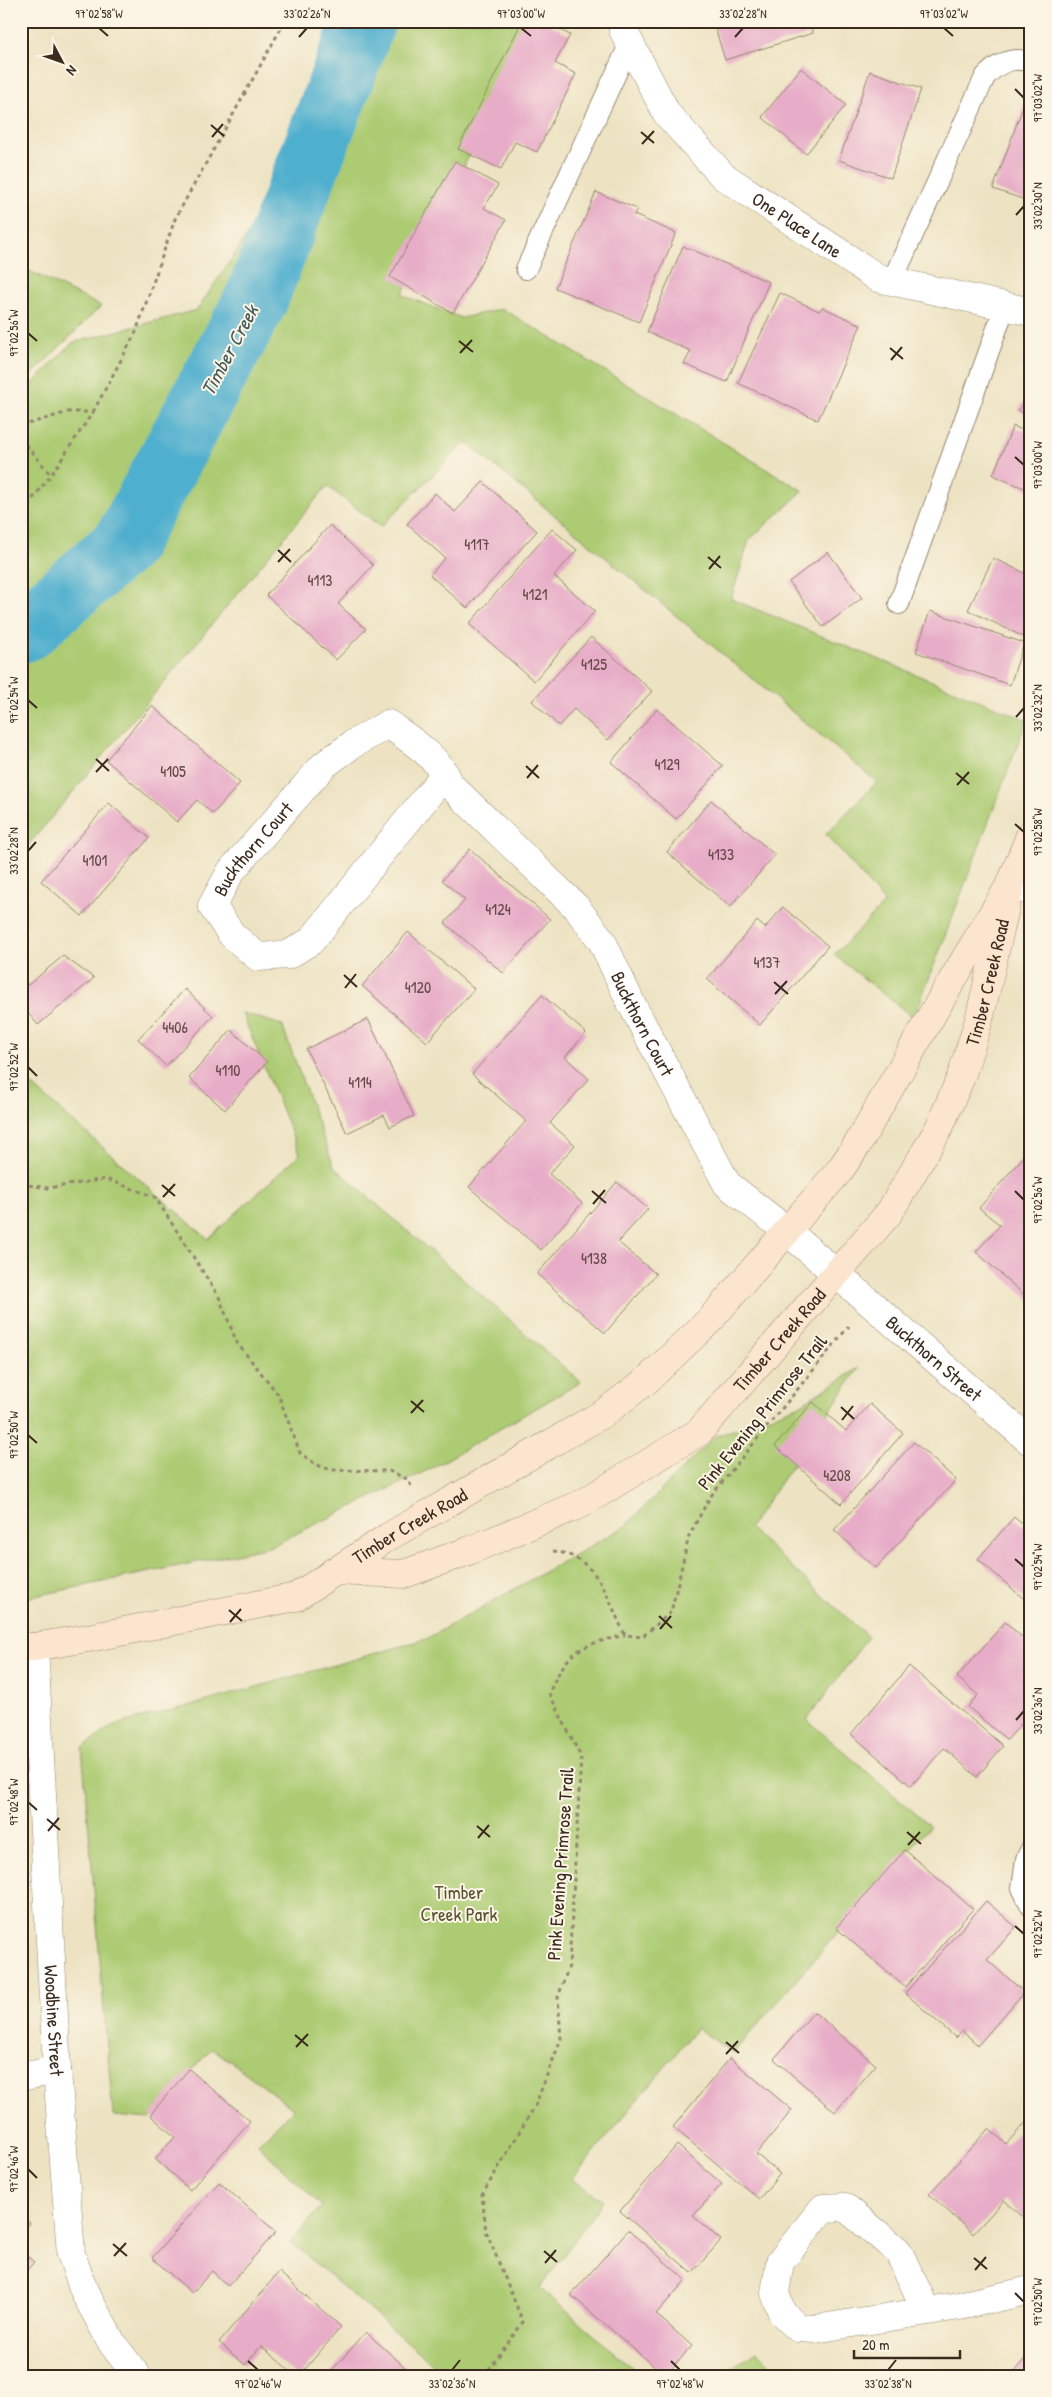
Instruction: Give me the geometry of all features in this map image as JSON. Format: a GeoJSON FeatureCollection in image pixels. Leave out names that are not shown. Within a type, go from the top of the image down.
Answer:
{"type":"FeatureCollection","features":[{"type":"Feature","properties":{"kind":"street","name":"One Place Lane"},"geometry":{"type":"LineString","coordinates":[[626,32],[667,114],[723,176],[878,278],[1018,309]]}},
{"type":"Feature","properties":{"kind":"street","name":"Buckthorn Court"},"geometry":{"type":"LineString","coordinates":[[445,774],[311,941],[288,955],[258,957],[232,935],[212,906],[231,871],[324,765],[353,744],[388,724],[422,748],[445,774],[450,785],[576,907],[602,941],[631,1002],[727,1184],[787,1230],[837,1274]]}},
{"type":"Feature","properties":{"kind":"street","name":"Timber Creek Road"},"geometry":{"type":"LineString","coordinates":[[334,1571],[404,1574],[471,1550],[583,1503],[699,1432],[889,1213],[938,1130],[961,1077],[1021,888],[1031,832]]}},
{"type":"Feature","properties":{"kind":"street","name":"Timber Creek Road"},"geometry":{"type":"LineString","coordinates":[[28,1647],[94,1637],[296,1597],[388,1537],[604,1413],[646,1381],[709,1320],[840,1170],[857,1145],[944,994],[1021,888]]}},
{"type":"Feature","properties":{"kind":"street","name":"Buckthorn Street"},"geometry":{"type":"LineString","coordinates":[[837,1274],[1031,1442]]}},
{"type":"Feature","properties":{"kind":"street","name":"Woodbine Street"},"geometry":{"type":"LineString","coordinates":[[28,1647],[71,2254],[85,2293],[112,2343],[137,2376]]}},
{"type":"Feature","properties":{"kind":"street"},"geometry":{"type":"LineString","coordinates":[[21,2076],[57,2070]]}},
{"type":"Feature","properties":{"kind":"street"},"geometry":{"type":"LineString","coordinates":[[924,2311],[920,2297],[898,2252],[845,2207],[823,2208],[780,2262],[775,2293],[782,2313],[798,2328],[815,2329],[924,2311],[1031,2290]]}},
{"type":"Feature","properties":{"kind":"lane","name":"One Place Lane"},"geometry":{"type":"LineString","coordinates":[[526,269],[626,32]]}},
{"type":"Feature","properties":{"kind":"lane"},"geometry":{"type":"LineString","coordinates":[[892,281],[985,77],[993,68],[1005,62],[1020,58],[1031,62]]}},
{"type":"Feature","properties":{"kind":"lane"},"geometry":{"type":"LineString","coordinates":[[899,604],[1018,309]]}},
{"type":"Feature","properties":{"kind":"lane"},"geometry":{"type":"LineString","coordinates":[[1031,1849],[1026,1859],[1022,1888],[1031,1906]]}},
{"type":"Feature","properties":{"kind":"path"},"geometry":{"type":"LineString","coordinates":[[21,514],[51,475],[93,412],[136,332],[175,219],[285,21]]}},
{"type":"Feature","properties":{"kind":"path"},"geometry":{"type":"LineString","coordinates":[[21,426],[68,412],[93,412]]}},
{"type":"Feature","properties":{"kind":"path"},"geometry":{"type":"LineString","coordinates":[[21,439],[51,475]]}},
{"type":"Feature","properties":{"kind":"path"},"geometry":{"type":"LineString","coordinates":[[21,1184],[48,1188],[106,1179],[155,1197],[219,1297],[237,1343],[278,1394],[300,1453],[317,1465],[330,1470],[389,1470],[407,1479],[411,1487],[404,1491]]}},
{"type":"Feature","properties":{"kind":"path","name":"Pink Evening Primrose Trail"},"geometry":{"type":"LineString","coordinates":[[484,2376],[523,2322],[486,2231],[482,2195],[535,2106],[561,2038],[558,1997],[568,1966],[581,1757],[549,1692],[560,1668],[584,1645],[625,1635],[642,1638],[671,1612],[689,1536],[710,1496],[852,1322]]}},
{"type":"Feature","properties":{"kind":"path"},"geometry":{"type":"LineString","coordinates":[[547,1552],[575,1557],[590,1566],[625,1635]]}},
{"type":"Feature","properties":{"kind":"green space"},"geometry":{"type":"Polygon","coordinates":[[[391,21],[534,21],[402,295],[461,318],[503,309],[803,491],[749,540],[731,599],[1027,720],[914,1018],[834,955],[885,903],[826,834],[877,782],[466,442],[381,527],[327,486],[21,854],[21,396],[72,343],[197,310],[391,21]]]}},
{"type":"Feature","properties":{"kind":"green space"},"geometry":{"type":"Polygon","coordinates":[[[21,267],[101,306],[21,385],[21,267]]]}},
{"type":"Feature","properties":{"kind":"green space"},"geometry":{"type":"Polygon","coordinates":[[[242,1013],[282,1025],[334,1167],[581,1382],[434,1467],[269,1547],[21,1599],[21,1076],[208,1239],[300,1154],[242,1013]]]}},
{"type":"Feature","properties":{"kind":"green space","name":"Timber Creek Park"},"geometry":{"type":"Polygon","coordinates":[[[859,1368],[749,1528],[868,1637],[807,1720],[930,1826],[733,2053],[697,2028],[572,2179],[603,2201],[540,2288],[641,2376],[435,2376],[439,2370],[291,2242],[322,2206],[257,2144],[294,2109],[212,2048],[150,2119],[113,2116],[82,1748],[114,1725],[200,1703],[426,1639],[624,1527],[714,1437],[798,1406],[859,1368]]]}},
{"type":"Feature","properties":{"kind":"green space"},"geometry":{"type":"Polygon","coordinates":[[[756,2351],[781,2376],[719,2376],[756,2351]]]}},
{"type":"Feature","properties":{"kind":"building"},"geometry":{"type":"Polygon","coordinates":[[[522,21],[543,21],[570,35],[555,63],[576,74],[537,152],[515,142],[501,169],[458,149],[522,21]]]}},
{"type":"Feature","properties":{"kind":"building"},"geometry":{"type":"Polygon","coordinates":[[[713,21],[809,21],[813,33],[725,60],[713,21]]]}},
{"type":"Feature","properties":{"kind":"building"},"geometry":{"type":"Polygon","coordinates":[[[801,68],[846,105],[806,154],[762,117],[801,68]]]}},
{"type":"Feature","properties":{"kind":"building"},"geometry":{"type":"Polygon","coordinates":[[[870,71],[921,89],[891,178],[839,160],[870,71]]]}},
{"type":"Feature","properties":{"kind":"building"},"geometry":{"type":"Polygon","coordinates":[[[1028,93],[1031,94],[1031,202],[993,189],[1028,93]]]}},
{"type":"Feature","properties":{"kind":"building"},"geometry":{"type":"Polygon","coordinates":[[[455,161],[498,185],[484,208],[506,220],[453,313],[390,277],[455,161]]]}},
{"type":"Feature","properties":{"kind":"building"},"geometry":{"type":"Polygon","coordinates":[[[596,192],[637,209],[634,215],[676,233],[639,322],[555,288],[596,192]]]}},
{"type":"Feature","properties":{"kind":"building"},"geometry":{"type":"Polygon","coordinates":[[[683,246],[769,282],[727,382],[684,364],[691,351],[647,332],[683,246]]]}},
{"type":"Feature","properties":{"kind":"building"},"geometry":{"type":"Polygon","coordinates":[[[780,293],[819,311],[822,307],[861,325],[818,420],[738,383],[780,293]]]}},
{"type":"Feature","properties":{"kind":"building"},"geometry":{"type":"Polygon","coordinates":[[[1031,390],[1031,418],[1018,410],[1031,390]]]}},
{"type":"Feature","properties":{"kind":"building"},"geometry":{"type":"Polygon","coordinates":[[[1013,426],[1031,434],[1031,491],[993,475],[1013,426]]]}},
{"type":"Feature","properties":{"kind":"building"},"geometry":{"type":"Polygon","coordinates":[[[483,482],[537,531],[467,608],[430,575],[445,558],[407,524],[435,493],[455,512],[483,482]]]}},
{"type":"Feature","properties":{"kind":"building"},"geometry":{"type":"Polygon","coordinates":[[[330,525],[373,565],[338,604],[366,629],[336,660],[266,595],[330,525]]]}},
{"type":"Feature","properties":{"kind":"building"},"geometry":{"type":"Polygon","coordinates":[[[552,529],[577,550],[554,576],[595,611],[534,681],[469,624],[552,529]]]}},
{"type":"Feature","properties":{"kind":"building"},"geometry":{"type":"Polygon","coordinates":[[[828,552],[862,598],[823,627],[789,582],[828,552]]]}},
{"type":"Feature","properties":{"kind":"building"},"geometry":{"type":"Polygon","coordinates":[[[993,558],[1031,576],[1031,634],[1028,639],[968,610],[993,558]]]}},
{"type":"Feature","properties":{"kind":"building"},"geometry":{"type":"Polygon","coordinates":[[[930,611],[1024,643],[1010,685],[916,652],[930,611]]]}},
{"type":"Feature","properties":{"kind":"building"},"geometry":{"type":"Polygon","coordinates":[[[591,637],[652,691],[608,740],[574,709],[559,726],[532,701],[591,637]]]}},
{"type":"Feature","properties":{"kind":"building"},"geometry":{"type":"Polygon","coordinates":[[[152,706],[240,783],[213,814],[197,800],[177,822],[106,760],[152,706]]]}},
{"type":"Feature","properties":{"kind":"building"},"geometry":{"type":"Polygon","coordinates":[[[657,709],[723,766],[676,819],[611,762],[657,709]]]}},
{"type":"Feature","properties":{"kind":"building"},"geometry":{"type":"Polygon","coordinates":[[[711,800],[775,855],[730,907],[667,852],[711,800]]]}},
{"type":"Feature","properties":{"kind":"building"},"geometry":{"type":"Polygon","coordinates":[[[109,803],[149,838],[82,916],[41,881],[109,803]]]}},
{"type":"Feature","properties":{"kind":"building"},"geometry":{"type":"Polygon","coordinates":[[[470,849],[550,919],[503,973],[445,923],[465,900],[442,880],[470,849]]]}},
{"type":"Feature","properties":{"kind":"building"},"geometry":{"type":"Polygon","coordinates":[[[783,907],[828,946],[760,1025],[707,979],[757,921],[765,928],[783,907]]]}},
{"type":"Feature","properties":{"kind":"building"},"geometry":{"type":"Polygon","coordinates":[[[408,932],[474,989],[427,1042],[362,986],[408,932]]]}},
{"type":"Feature","properties":{"kind":"building"},"geometry":{"type":"Polygon","coordinates":[[[63,956],[94,978],[38,1025],[24,1008],[21,1011],[21,977],[28,985],[63,956]]]}},
{"type":"Feature","properties":{"kind":"building"},"geometry":{"type":"Polygon","coordinates":[[[185,989],[213,1016],[166,1066],[138,1039],[185,989]]]}},
{"type":"Feature","properties":{"kind":"building"},"geometry":{"type":"Polygon","coordinates":[[[542,995],[586,1033],[565,1057],[589,1079],[550,1123],[575,1145],[549,1174],[582,1203],[541,1250],[469,1187],[526,1121],[472,1074],[542,995]]]}},
{"type":"Feature","properties":{"kind":"building"},"geometry":{"type":"Polygon","coordinates":[[[368,1019],[414,1116],[390,1127],[384,1115],[347,1133],[306,1049],[368,1019]]]}},
{"type":"Feature","properties":{"kind":"building"},"geometry":{"type":"Polygon","coordinates":[[[231,1030],[267,1062],[225,1110],[189,1078],[231,1030]]]}},
{"type":"Feature","properties":{"kind":"building"},"geometry":{"type":"Polygon","coordinates":[[[1031,1148],[1031,1301],[976,1252],[1000,1225],[979,1208],[1031,1148]]]}},
{"type":"Feature","properties":{"kind":"building"},"geometry":{"type":"Polygon","coordinates":[[[617,1182],[648,1209],[618,1242],[656,1274],[605,1333],[537,1274],[617,1182]]]}},
{"type":"Feature","properties":{"kind":"building"},"geometry":{"type":"Polygon","coordinates":[[[813,1402],[846,1431],[870,1404],[903,1433],[841,1504],[775,1446],[813,1402]]]}},
{"type":"Feature","properties":{"kind":"building"},"geometry":{"type":"Polygon","coordinates":[[[914,1442],[956,1480],[876,1568],[834,1530],[914,1442]]]}},
{"type":"Feature","properties":{"kind":"building"},"geometry":{"type":"Polygon","coordinates":[[[1014,1517],[1031,1532],[1031,1605],[978,1559],[1014,1517]]]}},
{"type":"Feature","properties":{"kind":"building"},"geometry":{"type":"Polygon","coordinates":[[[1005,1622],[1031,1645],[1031,1713],[1007,1740],[968,1707],[978,1695],[957,1677],[1005,1622]]]}},
{"type":"Feature","properties":{"kind":"building"},"geometry":{"type":"Polygon","coordinates":[[[909,1666],[1003,1746],[977,1777],[944,1748],[911,1786],[851,1734],[909,1666]]]}},
{"type":"Feature","properties":{"kind":"building"},"geometry":{"type":"Polygon","coordinates":[[[905,1850],[973,1909],[905,1987],[836,1928],[905,1850]]]}},
{"type":"Feature","properties":{"kind":"building"},"geometry":{"type":"Polygon","coordinates":[[[986,1901],[1016,1927],[987,1960],[1024,1992],[978,2045],[962,2031],[956,2038],[905,1993],[986,1901]]]}},
{"type":"Feature","properties":{"kind":"building"},"geometry":{"type":"Polygon","coordinates":[[[814,2012],[876,2065],[835,2112],[774,2059],[814,2012]]]}},
{"type":"Feature","properties":{"kind":"building"},"geometry":{"type":"Polygon","coordinates":[[[730,2058],[792,2110],[756,2154],[780,2174],[759,2199],[673,2127],[730,2058]]]}},
{"type":"Feature","properties":{"kind":"building"},"geometry":{"type":"Polygon","coordinates":[[[189,2069],[250,2121],[190,2190],[155,2159],[175,2137],[150,2115],[189,2069]]]}},
{"type":"Feature","properties":{"kind":"building"},"geometry":{"type":"Polygon","coordinates":[[[1031,2117],[1031,2224],[1004,2200],[973,2234],[929,2194],[989,2128],[1006,2144],[1031,2117]]]}},
{"type":"Feature","properties":{"kind":"building"},"geometry":{"type":"Polygon","coordinates":[[[677,2145],[722,2184],[693,2216],[721,2240],[692,2273],[620,2211],[677,2145]]]}},
{"type":"Feature","properties":{"kind":"building"},"geometry":{"type":"Polygon","coordinates":[[[219,2182],[276,2232],[228,2286],[212,2271],[192,2293],[152,2258],[219,2182]]]}},
{"type":"Feature","properties":{"kind":"building"},"geometry":{"type":"Polygon","coordinates":[[[21,2185],[28,2190],[21,2197],[21,2185]]]}},
{"type":"Feature","properties":{"kind":"building"},"geometry":{"type":"Polygon","coordinates":[[[21,2215],[30,2223],[21,2234],[21,2215]]]}},
{"type":"Feature","properties":{"kind":"building"},"geometry":{"type":"Polygon","coordinates":[[[628,2230],[686,2280],[656,2314],[692,2346],[665,2376],[571,2295],[628,2230]]]}},
{"type":"Feature","properties":{"kind":"building"},"geometry":{"type":"Polygon","coordinates":[[[21,2251],[34,2262],[21,2277],[21,2251]]]}},
{"type":"Feature","properties":{"kind":"building"},"geometry":{"type":"Polygon","coordinates":[[[279,2272],[341,2327],[299,2376],[296,2376],[261,2346],[245,2365],[219,2342],[279,2272]]]}},
{"type":"Feature","properties":{"kind":"building"},"geometry":{"type":"Polygon","coordinates":[[[366,2332],[415,2376],[327,2376],[366,2332]]]}},
{"type":"Feature","properties":{"kind":"building"},"geometry":{"type":"Polygon","coordinates":[[[1031,2352],[1031,2376],[1010,2376],[1031,2352]]]}},
{"type":"Feature","properties":{"kind":"waterway","name":"Timber Creek"},"geometry":{"type":"LineString","coordinates":[[21,631],[26,629],[124,544],[256,300],[364,21]]}}]}
